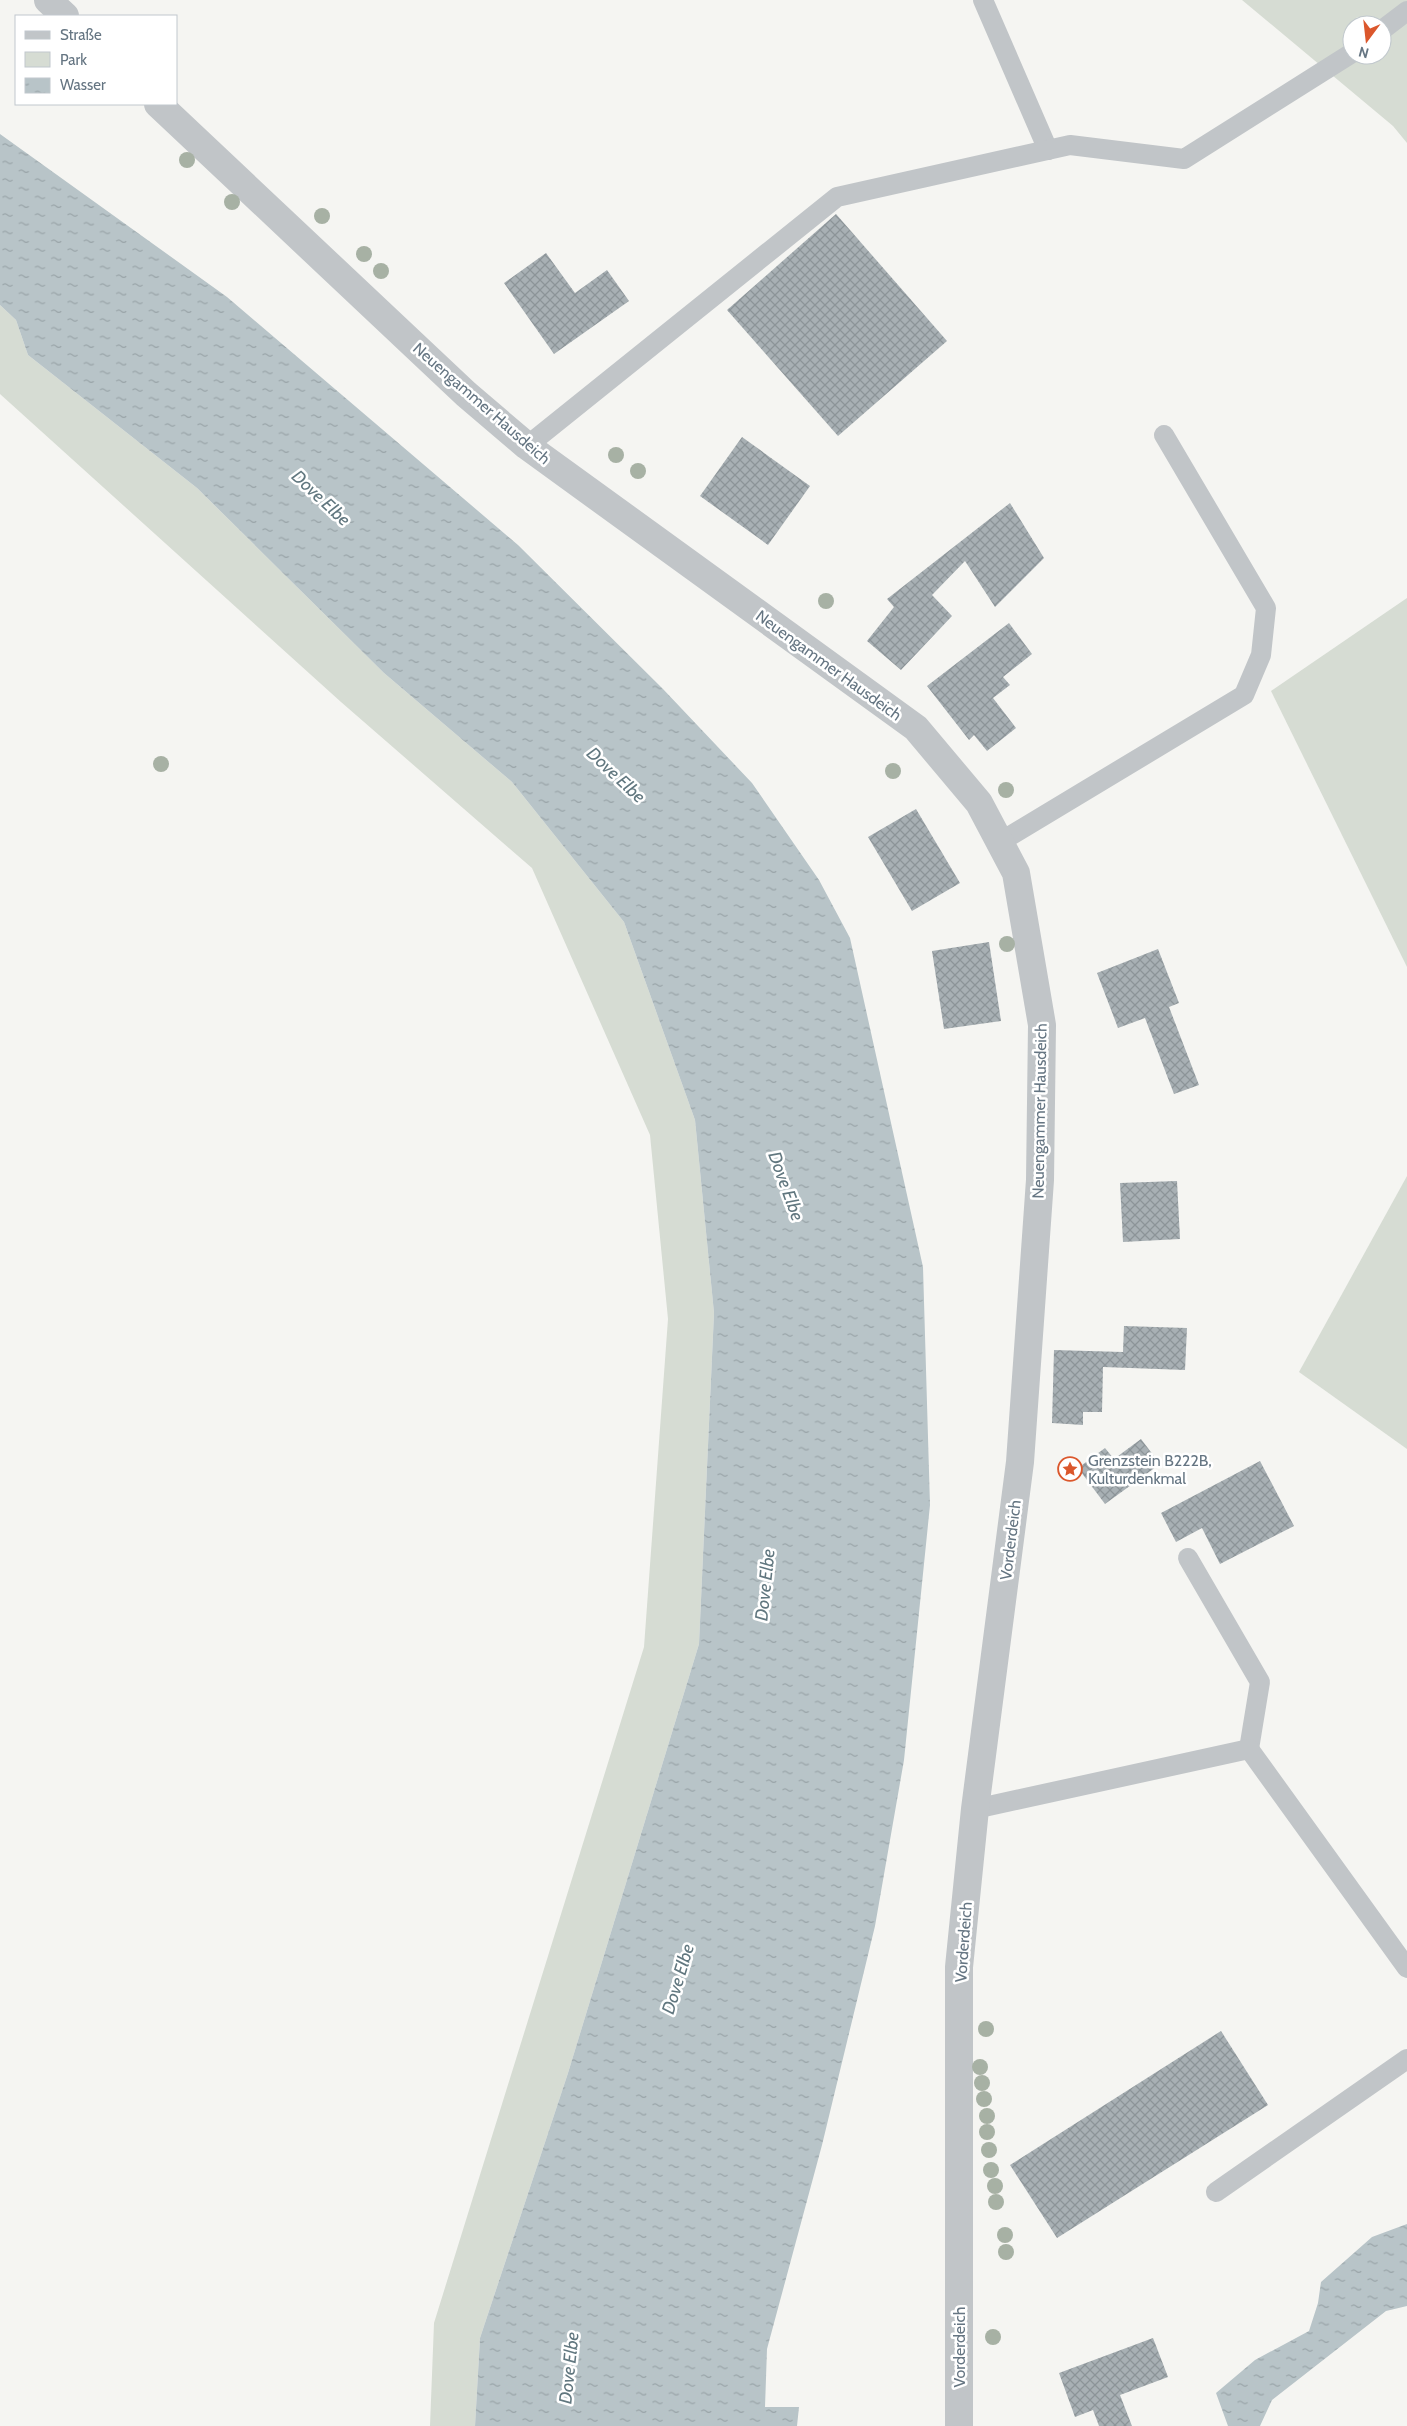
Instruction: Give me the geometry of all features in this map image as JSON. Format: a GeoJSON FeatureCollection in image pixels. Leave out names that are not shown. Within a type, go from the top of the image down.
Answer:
{"type":"FeatureCollection","features":[{"type":"Feature","properties":{"kind":"street"},"geometry":{"type":"LineString","coordinates":[[48,0],[64,15]]}},
{"type":"Feature","properties":{"kind":"street","name":"Neuengammer Hausdeich"},"geometry":{"type":"LineString","coordinates":[[159,105],[466,394],[527,446],[916,728],[980,803],[1016,873],[1042,1025],[1040,1180],[1020,1462]]}},
{"type":"Feature","properties":{"kind":"street","name":"Vorderdeich"},"geometry":{"type":"LineString","coordinates":[[959,2426],[960,1967],[975,1809],[1020,1462]]}},
{"type":"Feature","properties":{"kind":"lane"},"geometry":{"type":"LineString","coordinates":[[983,0],[1048,150]]}},
{"type":"Feature","properties":{"kind":"lane"},"geometry":{"type":"LineString","coordinates":[[1392,22],[1407,11]]}},
{"type":"Feature","properties":{"kind":"lane"},"geometry":{"type":"LineString","coordinates":[[527,446],[837,197],[1070,145],[1184,159],[1342,59]]}},
{"type":"Feature","properties":{"kind":"lane"},"geometry":{"type":"LineString","coordinates":[[1000,842],[1244,695],[1261,655],[1266,608],[1164,434]]}},
{"type":"Feature","properties":{"kind":"lane"},"geometry":{"type":"LineString","coordinates":[[1188,1558],[1260,1682],[1249,1749],[1407,1968]]}},
{"type":"Feature","properties":{"kind":"lane"},"geometry":{"type":"LineString","coordinates":[[975,1809],[1249,1749]]}},
{"type":"Feature","properties":{"kind":"lane"},"geometry":{"type":"LineString","coordinates":[[1216,2192],[1407,2059]]}},
{"type":"Feature","properties":{"kind":"green space"},"geometry":{"type":"Polygon","coordinates":[[[1242,0],[1407,0],[1407,143],[1393,126],[1242,0]]]}},
{"type":"Feature","properties":{"kind":"green space"},"geometry":{"type":"Polygon","coordinates":[[[0,305],[16,320],[28,355],[197,488],[384,673],[512,782],[624,922],[695,1120],[714,1313],[699,1644],[568,2073],[480,2338],[475,2426],[430,2426],[434,2323],[644,1647],[668,1319],[650,1135],[532,868],[341,702],[0,394],[0,305]]]}},
{"type":"Feature","properties":{"kind":"green space"},"geometry":{"type":"Polygon","coordinates":[[[1407,598],[1407,967],[1271,691],[1407,598]]]}},
{"type":"Feature","properties":{"kind":"green space"},"geometry":{"type":"Polygon","coordinates":[[[1407,1176],[1407,1449],[1299,1372],[1407,1176]]]}},
{"type":"Feature","properties":{"kind":"water","name":"Dove Elbe"},"geometry":{"type":"Polygon","coordinates":[[[0,134],[227,297],[518,545],[663,689],[752,783],[819,880],[850,938],[923,1267],[930,1505],[904,1760],[875,1926],[822,2145],[767,2349],[765,2407],[799,2407],[797,2426],[475,2426],[480,2338],[568,2073],[699,1644],[714,1313],[695,1120],[624,922],[512,782],[384,673],[197,488],[28,355],[16,320],[0,305],[0,134]]]}},
{"type":"Feature","properties":{"kind":"water"},"geometry":{"type":"Polygon","coordinates":[[[1407,2224],[1407,2306],[1386,2311],[1272,2400],[1260,2426],[1228,2426],[1216,2393],[1255,2360],[1309,2331],[1318,2303],[1321,2282],[1372,2237],[1407,2224]]]}},
{"type":"Feature","properties":{"kind":"building"},"geometry":{"type":"Polygon","coordinates":[[[836,214],[947,341],[838,436],[727,310],[836,214]]]}},
{"type":"Feature","properties":{"kind":"building"},"geometry":{"type":"Polygon","coordinates":[[[546,253],[575,293],[607,270],[629,301],[554,354],[504,283],[546,253]]]}},
{"type":"Feature","properties":{"kind":"building"},"geometry":{"type":"Polygon","coordinates":[[[742,437],[810,486],[768,545],[700,496],[742,437]]]}},
{"type":"Feature","properties":{"kind":"building"},"geometry":{"type":"Polygon","coordinates":[[[1010,503],[1044,558],[995,607],[965,561],[932,595],[952,616],[901,670],[867,641],[894,607],[887,599],[1010,503]]]}},
{"type":"Feature","properties":{"kind":"building"},"geometry":{"type":"Polygon","coordinates":[[[1009,623],[1032,654],[1003,677],[1010,685],[993,698],[1016,728],[987,751],[974,735],[969,740],[927,686],[1009,623]]]}},
{"type":"Feature","properties":{"kind":"building"},"geometry":{"type":"Polygon","coordinates":[[[916,809],[960,883],[912,911],[868,837],[916,809]]]}},
{"type":"Feature","properties":{"kind":"building"},"geometry":{"type":"Polygon","coordinates":[[[989,942],[1001,1021],[944,1029],[932,951],[989,942]]]}},
{"type":"Feature","properties":{"kind":"building"},"geometry":{"type":"Polygon","coordinates":[[[1158,949],[1179,1003],[1169,1007],[1199,1085],[1174,1094],[1145,1018],[1118,1028],[1097,973],[1158,949]]]}},
{"type":"Feature","properties":{"kind":"building"},"geometry":{"type":"Polygon","coordinates":[[[1177,1181],[1180,1239],[1123,1242],[1120,1183],[1177,1181]]]}},
{"type":"Feature","properties":{"kind":"building"},"geometry":{"type":"Polygon","coordinates":[[[1124,1326],[1187,1328],[1185,1370],[1103,1367],[1102,1412],[1083,1412],[1083,1425],[1052,1423],[1054,1350],[1123,1352],[1124,1326]]]}},
{"type":"Feature","properties":{"kind":"building"},"geometry":{"type":"Polygon","coordinates":[[[1141,1439],[1160,1464],[1105,1504],[1078,1468],[1105,1448],[1114,1459],[1141,1439]]]}},
{"type":"Feature","properties":{"kind":"building"},"geometry":{"type":"Polygon","coordinates":[[[1260,1461],[1294,1526],[1220,1564],[1202,1528],[1176,1542],[1161,1513],[1260,1461]]]}},
{"type":"Feature","properties":{"kind":"building"},"geometry":{"type":"Polygon","coordinates":[[[1221,2031],[1268,2105],[1057,2238],[1010,2165],[1221,2031]]]}},
{"type":"Feature","properties":{"kind":"building"},"geometry":{"type":"Polygon","coordinates":[[[1153,2338],[1168,2377],[1120,2395],[1132,2426],[1099,2426],[1093,2410],[1075,2417],[1059,2373],[1153,2338]]]}},
{"type":"Feature","properties":{"kind":"place","name":"Grenzstein B222B, Kulturdenkmal"},"geometry":{"type":"Point","coordinates":[1070,1469]}}]}
